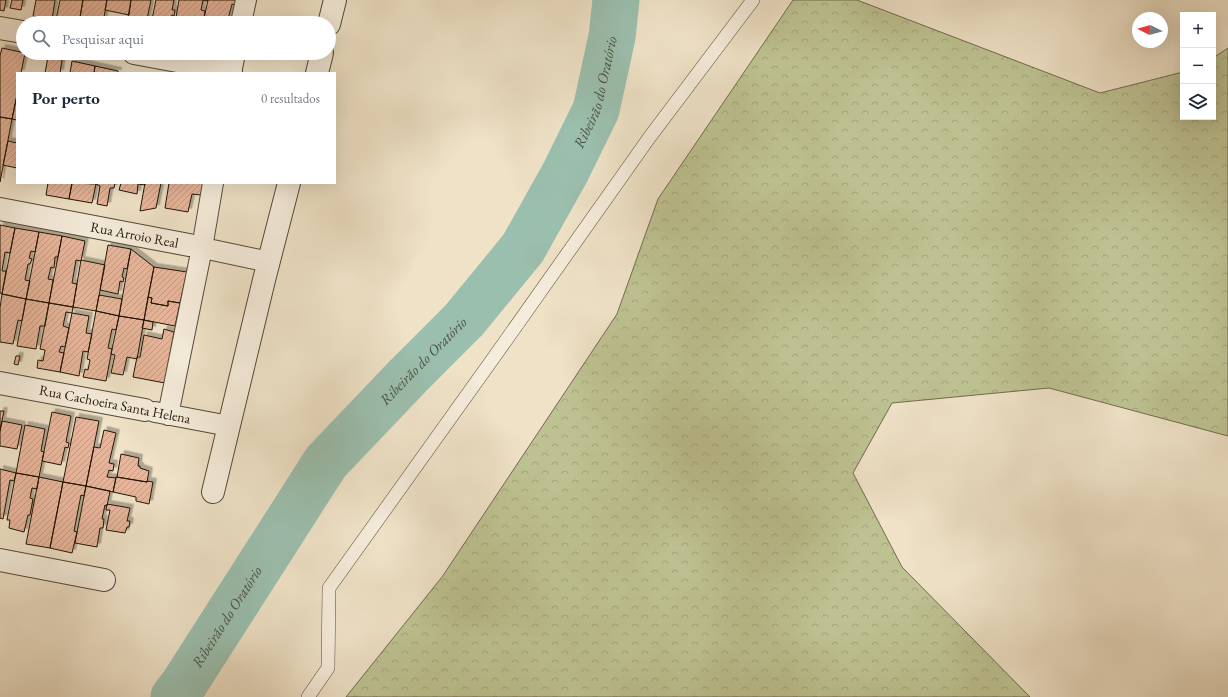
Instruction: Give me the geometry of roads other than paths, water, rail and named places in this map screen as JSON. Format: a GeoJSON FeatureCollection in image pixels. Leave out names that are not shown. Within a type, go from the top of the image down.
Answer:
{"type":"FeatureCollection","features":[{"type":"Feature","properties":{"kind":"street"},"geometry":{"type":"LineString","coordinates":[[243,16],[246,0]]}},
{"type":"Feature","properties":{"kind":"street"},"geometry":{"type":"LineString","coordinates":[[331,16],[335,0]]}},
{"type":"Feature","properties":{"kind":"street"},"geometry":{"type":"LineString","coordinates":[[0,28],[16,31]]}},
{"type":"Feature","properties":{"kind":"street"},"geometry":{"type":"LineString","coordinates":[[187,60],[232,66]]}},
{"type":"Feature","properties":{"kind":"street"},"geometry":{"type":"LineString","coordinates":[[317,72],[320,60]]}},
{"type":"Feature","properties":{"kind":"street"},"geometry":{"type":"LineString","coordinates":[[168,414],[195,246],[213,184]]}},
{"type":"Feature","properties":{"kind":"street"},"geometry":{"type":"LineString","coordinates":[[213,492],[289,184]]}},
{"type":"Feature","properties":{"kind":"street","name":"Rua Arroio Real"},"geometry":{"type":"LineString","coordinates":[[0,209],[195,246],[269,262]]}},
{"type":"Feature","properties":{"kind":"street","name":"Rua Cachoeira Santa Helena"},"geometry":{"type":"LineString","coordinates":[[0,383],[229,426]]}},
{"type":"Feature","properties":{"kind":"street"},"geometry":{"type":"LineString","coordinates":[[0,560],[104,580]]}},
{"type":"Feature","properties":{"kind":"lane"},"geometry":{"type":"LineString","coordinates":[[308,697],[328,668],[329,588],[493,360],[649,138],[753,0]]}},
{"type":"Feature","properties":{"kind":"waterway","name":"Ribeirão do Oratório"},"geometry":{"type":"LineString","coordinates":[[174,697],[184,684],[326,462],[464,320],[523,248],[565,173],[596,110],[612,37],[616,0]]}}]}
